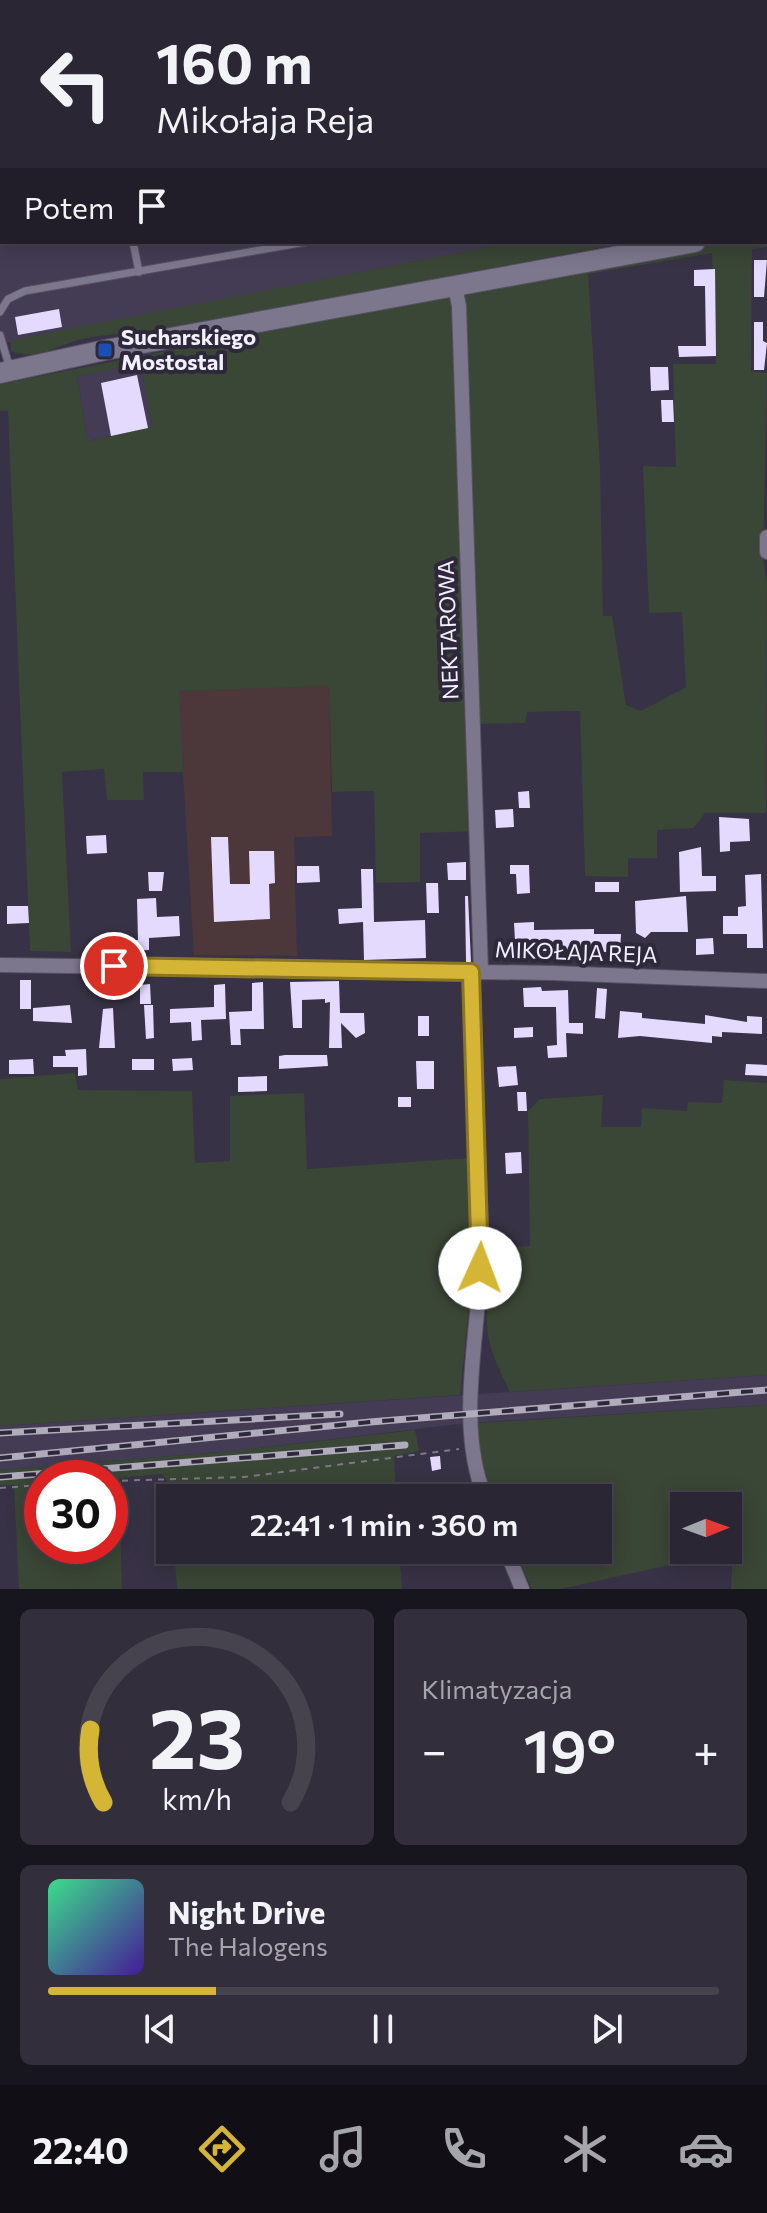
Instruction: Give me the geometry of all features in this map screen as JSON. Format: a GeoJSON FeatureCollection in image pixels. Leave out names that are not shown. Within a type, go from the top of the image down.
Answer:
{"type":"FeatureCollection","features":[{"type":"Feature","properties":{"kind":"street"},"geometry":{"type":"LineString","coordinates":[[5,372],[684,244]]}},
{"type":"Feature","properties":{"kind":"street","name":"NEKTAROWA"},"geometry":{"type":"LineString","coordinates":[[455,286],[481,1242],[471,1406],[480,1484]]}},
{"type":"Feature","properties":{"kind":"street"},"geometry":{"type":"LineString","coordinates":[[767,537],[767,552]]}},
{"type":"Feature","properties":{"kind":"street","name":"MIKOŁAJA REJA"},"geometry":{"type":"LineString","coordinates":[[0,965],[476,972],[767,981]]}},
{"type":"Feature","properties":{"kind":"street"},"geometry":{"type":"LineString","coordinates":[[512,1564],[522,1589]]}},
{"type":"Feature","properties":{"kind":"lane"},"geometry":{"type":"LineString","coordinates":[[133,244],[139,272]]}},
{"type":"Feature","properties":{"kind":"lane"},"geometry":{"type":"LineString","coordinates":[[0,312],[8,299],[25,291],[295,244]]}},
{"type":"Feature","properties":{"kind":"lane"},"geometry":{"type":"LineString","coordinates":[[0,335],[5,372]]}},
{"type":"Feature","properties":{"kind":"path"},"geometry":{"type":"LineString","coordinates":[[128,1480],[244,1477],[474,1447]]}},
{"type":"Feature","properties":{"kind":"path"},"geometry":{"type":"LineString","coordinates":[[0,1488],[24,1486]]}},
{"type":"Feature","properties":{"kind":"shaded area"},"geometry":{"type":"Polygon","coordinates":[[[0,244],[504,244],[0,344],[0,244]]]}},
{"type":"Feature","properties":{"kind":"shaded area"},"geometry":{"type":"Polygon","coordinates":[[[141,362],[153,427],[88,441],[77,377],[141,362]]]}},
{"type":"Feature","properties":{"kind":"shaded area"},"geometry":{"type":"Polygon","coordinates":[[[329,685],[332,836],[294,837],[297,956],[194,955],[178,691],[329,685]]]}},
{"type":"Feature","properties":{"kind":"shaded area"},"geometry":{"type":"Polygon","coordinates":[[[767,1375],[767,1405],[466,1423],[233,1451],[123,1460],[24,1460],[24,1468],[0,1470],[0,1426],[767,1375]]]}},
{"type":"Feature","properties":{"kind":"green space"},"geometry":{"type":"Polygon","coordinates":[[[504,244],[618,244],[151,333],[91,337],[39,354],[11,351],[10,341],[504,244]]]}},
{"type":"Feature","properties":{"kind":"green space"},"geometry":{"type":"Polygon","coordinates":[[[767,244],[767,247],[752,249],[751,371],[767,373],[763,559],[767,584],[766,813],[705,813],[694,828],[657,830],[657,858],[628,858],[628,877],[585,876],[580,711],[527,712],[525,723],[477,724],[481,831],[420,833],[420,882],[376,883],[374,791],[332,792],[329,686],[179,691],[183,772],[143,772],[144,800],[107,800],[104,769],[62,772],[71,952],[30,951],[8,411],[0,411],[0,384],[693,246],[767,244]],[[712,253],[588,274],[600,466],[603,616],[612,616],[626,705],[641,711],[686,687],[682,612],[649,613],[643,466],[676,467],[673,364],[716,364],[712,253]],[[141,363],[77,377],[88,441],[152,427],[141,363]]]}},
{"type":"Feature","properties":{"kind":"green space"},"geometry":{"type":"Polygon","coordinates":[[[75,1073],[78,1090],[192,1091],[195,1163],[230,1161],[230,1096],[304,1093],[307,1169],[469,1158],[470,1297],[460,1395],[0,1426],[0,1079],[75,1073]]]}},
{"type":"Feature","properties":{"kind":"green space"},"geometry":{"type":"Polygon","coordinates":[[[724,1080],[767,1083],[767,1375],[510,1392],[495,1360],[488,1334],[489,1248],[530,1246],[528,1111],[540,1099],[603,1095],[601,1127],[641,1127],[642,1108],[687,1111],[688,1102],[722,1103],[724,1080]]]}},
{"type":"Feature","properties":{"kind":"green space"},"geometry":{"type":"Polygon","coordinates":[[[767,1405],[767,1589],[731,1589],[732,1564],[742,1564],[742,1492],[670,1492],[670,1564],[674,1564],[561,1589],[532,1589],[520,1564],[612,1564],[612,1484],[487,1484],[480,1460],[478,1423],[767,1405]]]}},
{"type":"Feature","properties":{"kind":"green space"},"geometry":{"type":"Polygon","coordinates":[[[415,1430],[419,1451],[394,1456],[395,1484],[180,1484],[169,1483],[162,1474],[128,1477],[128,1460],[123,1460],[415,1430]]]}},
{"type":"Feature","properties":{"kind":"green space"},"geometry":{"type":"Polygon","coordinates":[[[24,1468],[24,1564],[121,1564],[122,1589],[19,1589],[14,1485],[0,1485],[0,1470],[24,1468]]]}},
{"type":"Feature","properties":{"kind":"green space"},"geometry":{"type":"Polygon","coordinates":[[[175,1564],[400,1564],[402,1589],[177,1589],[175,1564]]]}},
{"type":"Feature","properties":{"kind":"building"},"geometry":{"type":"Polygon","coordinates":[[[754,260],[767,260],[764,297],[754,297],[754,260]]]}},
{"type":"Feature","properties":{"kind":"building"},"geometry":{"type":"Polygon","coordinates":[[[715,269],[716,356],[679,357],[678,346],[706,346],[705,286],[694,286],[694,270],[715,269]]]}},
{"type":"Feature","properties":{"kind":"building"},"geometry":{"type":"Polygon","coordinates":[[[59,309],[62,327],[18,335],[15,317],[59,309]]]}},
{"type":"Feature","properties":{"kind":"building"},"geometry":{"type":"Polygon","coordinates":[[[754,322],[763,322],[763,341],[767,343],[764,370],[754,370],[754,322]]]}},
{"type":"Feature","properties":{"kind":"building"},"geometry":{"type":"Polygon","coordinates":[[[650,367],[668,367],[669,390],[651,391],[650,367]]]}},
{"type":"Feature","properties":{"kind":"building"},"geometry":{"type":"Polygon","coordinates":[[[137,375],[148,428],[111,436],[101,383],[137,375]]]}},
{"type":"Feature","properties":{"kind":"building"},"geometry":{"type":"Polygon","coordinates":[[[661,400],[673,400],[674,422],[662,422],[661,400]]]}},
{"type":"Feature","properties":{"kind":"building"},"geometry":{"type":"Polygon","coordinates":[[[529,791],[530,808],[519,808],[518,792],[529,791]]]}},
{"type":"Feature","properties":{"kind":"building"},"geometry":{"type":"Polygon","coordinates":[[[513,809],[514,827],[496,828],[495,810],[513,809]]]}},
{"type":"Feature","properties":{"kind":"building"},"geometry":{"type":"Polygon","coordinates":[[[719,817],[749,819],[750,841],[730,842],[730,851],[720,852],[719,817]]]}},
{"type":"Feature","properties":{"kind":"building"},"geometry":{"type":"Polygon","coordinates":[[[106,835],[107,853],[87,854],[86,836],[106,835]]]}},
{"type":"Feature","properties":{"kind":"building"},"geometry":{"type":"Polygon","coordinates":[[[211,837],[228,837],[230,884],[250,884],[249,851],[274,851],[275,883],[269,884],[270,919],[214,922],[211,837]]]}},
{"type":"Feature","properties":{"kind":"building"},"geometry":{"type":"Polygon","coordinates":[[[701,847],[702,876],[716,876],[716,891],[680,892],[679,852],[701,847]]]}},
{"type":"Feature","properties":{"kind":"building"},"geometry":{"type":"Polygon","coordinates":[[[466,862],[466,880],[448,880],[447,863],[466,862]]]}},
{"type":"Feature","properties":{"kind":"building"},"geometry":{"type":"Polygon","coordinates":[[[510,865],[529,865],[530,893],[517,894],[516,874],[510,874],[510,865]]]}},
{"type":"Feature","properties":{"kind":"building"},"geometry":{"type":"Polygon","coordinates":[[[297,866],[319,866],[320,882],[297,883],[297,866]]]}},
{"type":"Feature","properties":{"kind":"building"},"geometry":{"type":"Polygon","coordinates":[[[361,869],[373,869],[374,922],[425,920],[426,958],[364,960],[363,922],[339,924],[338,909],[362,908],[361,869]]]}},
{"type":"Feature","properties":{"kind":"building"},"geometry":{"type":"Polygon","coordinates":[[[148,872],[164,872],[162,891],[149,891],[148,872]]]}},
{"type":"Feature","properties":{"kind":"building"},"geometry":{"type":"Polygon","coordinates":[[[761,874],[763,948],[747,948],[747,934],[723,934],[723,916],[738,916],[738,907],[746,906],[745,875],[761,874]]]}},
{"type":"Feature","properties":{"kind":"building"},"geometry":{"type":"Polygon","coordinates":[[[595,882],[619,882],[619,892],[595,892],[595,882]]]}},
{"type":"Feature","properties":{"kind":"building"},"geometry":{"type":"Polygon","coordinates":[[[426,883],[438,883],[439,913],[427,913],[426,883]]]}},
{"type":"Feature","properties":{"kind":"building"},"geometry":{"type":"Polygon","coordinates":[[[465,896],[468,896],[471,962],[466,962],[465,896]]]}},
{"type":"Feature","properties":{"kind":"building"},"geometry":{"type":"Polygon","coordinates":[[[686,896],[688,932],[651,932],[645,938],[636,933],[635,901],[686,896]]]}},
{"type":"Feature","properties":{"kind":"building"},"geometry":{"type":"Polygon","coordinates":[[[156,898],[157,917],[179,916],[180,936],[149,938],[149,950],[123,951],[122,940],[138,940],[137,899],[156,898]]]}},
{"type":"Feature","properties":{"kind":"building"},"geometry":{"type":"Polygon","coordinates":[[[7,906],[28,906],[29,923],[7,924],[7,906]]]}},
{"type":"Feature","properties":{"kind":"building"},"geometry":{"type":"Polygon","coordinates":[[[534,922],[534,930],[594,929],[594,934],[621,934],[620,952],[588,952],[588,962],[578,962],[578,951],[543,951],[541,940],[515,941],[514,923],[534,922]]]}},
{"type":"Feature","properties":{"kind":"building"},"geometry":{"type":"Polygon","coordinates":[[[713,938],[714,954],[696,955],[696,939],[713,938]]]}},
{"type":"Feature","properties":{"kind":"building"},"geometry":{"type":"Polygon","coordinates":[[[20,980],[31,980],[31,1009],[20,1009],[20,980]]]}},
{"type":"Feature","properties":{"kind":"building"},"geometry":{"type":"Polygon","coordinates":[[[339,981],[340,1013],[364,1013],[365,1033],[356,1038],[341,1023],[342,1048],[329,1048],[330,1002],[325,1003],[325,999],[302,1000],[302,1028],[293,1028],[290,982],[339,981]]]}},
{"type":"Feature","properties":{"kind":"building"},"geometry":{"type":"Polygon","coordinates":[[[263,982],[264,1029],[240,1029],[241,1045],[231,1045],[229,1012],[252,1011],[252,983],[263,982]]]}},
{"type":"Feature","properties":{"kind":"building"},"geometry":{"type":"Polygon","coordinates":[[[150,984],[151,1004],[140,1004],[140,985],[150,984]]]}},
{"type":"Feature","properties":{"kind":"building"},"geometry":{"type":"Polygon","coordinates":[[[225,984],[226,1019],[201,1020],[202,1040],[192,1041],[191,1022],[170,1023],[170,1009],[214,1007],[214,985],[225,984]]]}},
{"type":"Feature","properties":{"kind":"building"},"geometry":{"type":"Polygon","coordinates":[[[541,987],[542,991],[568,990],[569,1023],[583,1023],[583,1034],[566,1033],[567,1057],[548,1058],[547,1046],[557,1045],[556,1007],[524,1007],[523,988],[541,987]]]}},
{"type":"Feature","properties":{"kind":"building"},"geometry":{"type":"Polygon","coordinates":[[[597,988],[607,989],[605,1019],[595,1018],[597,988]]]}},
{"type":"Feature","properties":{"kind":"building"},"geometry":{"type":"Polygon","coordinates":[[[70,1005],[72,1023],[33,1021],[33,1008],[70,1005]]]}},
{"type":"Feature","properties":{"kind":"building"},"geometry":{"type":"Polygon","coordinates":[[[144,1005],[153,1005],[154,1038],[146,1039],[144,1005]]]}},
{"type":"Feature","properties":{"kind":"building"},"geometry":{"type":"Polygon","coordinates":[[[113,1008],[115,1048],[99,1048],[103,1009],[113,1008]]]}},
{"type":"Feature","properties":{"kind":"building"},"geometry":{"type":"Polygon","coordinates":[[[620,1011],[642,1013],[642,1018],[705,1024],[705,1015],[747,1022],[747,1016],[762,1017],[762,1034],[722,1032],[722,1037],[712,1036],[712,1043],[640,1036],[618,1038],[620,1011]]]}},
{"type":"Feature","properties":{"kind":"building"},"geometry":{"type":"Polygon","coordinates":[[[418,1016],[429,1016],[429,1036],[418,1036],[418,1016]]]}},
{"type":"Feature","properties":{"kind":"building"},"geometry":{"type":"Polygon","coordinates":[[[533,1027],[533,1037],[514,1038],[514,1028],[533,1027]]]}},
{"type":"Feature","properties":{"kind":"building"},"geometry":{"type":"Polygon","coordinates":[[[86,1049],[87,1075],[78,1076],[78,1067],[53,1067],[53,1056],[66,1056],[65,1050],[86,1049]]]}},
{"type":"Feature","properties":{"kind":"building"},"geometry":{"type":"Polygon","coordinates":[[[327,1055],[328,1066],[279,1069],[279,1056],[327,1055]]]}},
{"type":"Feature","properties":{"kind":"building"},"geometry":{"type":"Polygon","coordinates":[[[192,1058],[193,1070],[173,1071],[172,1059],[192,1058]]]}},
{"type":"Feature","properties":{"kind":"building"},"geometry":{"type":"Polygon","coordinates":[[[33,1059],[34,1074],[9,1074],[9,1060],[33,1059]]]}},
{"type":"Feature","properties":{"kind":"building"},"geometry":{"type":"Polygon","coordinates":[[[132,1059],[154,1059],[154,1070],[132,1070],[132,1059]]]}},
{"type":"Feature","properties":{"kind":"building"},"geometry":{"type":"Polygon","coordinates":[[[416,1061],[434,1061],[434,1089],[417,1089],[416,1061]]]}},
{"type":"Feature","properties":{"kind":"building"},"geometry":{"type":"Polygon","coordinates":[[[746,1064],[767,1065],[767,1076],[745,1075],[746,1064]]]}},
{"type":"Feature","properties":{"kind":"building"},"geometry":{"type":"Polygon","coordinates":[[[516,1066],[518,1085],[499,1087],[497,1067],[516,1066]]]}},
{"type":"Feature","properties":{"kind":"building"},"geometry":{"type":"Polygon","coordinates":[[[267,1076],[267,1091],[238,1092],[238,1077],[267,1076]]]}},
{"type":"Feature","properties":{"kind":"building"},"geometry":{"type":"Polygon","coordinates":[[[517,1092],[526,1092],[527,1111],[518,1111],[517,1092]]]}},
{"type":"Feature","properties":{"kind":"building"},"geometry":{"type":"Polygon","coordinates":[[[398,1097],[411,1097],[411,1107],[398,1107],[398,1097]]]}},
{"type":"Feature","properties":{"kind":"building"},"geometry":{"type":"Polygon","coordinates":[[[521,1152],[522,1173],[506,1174],[505,1153],[521,1152]]]}},
{"type":"Feature","properties":{"kind":"building"},"geometry":{"type":"Polygon","coordinates":[[[440,1456],[441,1469],[432,1471],[430,1457],[440,1456]]]}},
{"type":"Feature","properties":{"kind":"railway"},"geometry":{"type":"LineString","coordinates":[[0,1458],[370,1422],[767,1390]]}},
{"type":"Feature","properties":{"kind":"railway"},"geometry":{"type":"LineString","coordinates":[[0,1433],[340,1414]]}},
{"type":"Feature","properties":{"kind":"railway"},"geometry":{"type":"LineString","coordinates":[[0,1477],[405,1445]]}},
{"type":"Feature","properties":{"kind":"place","name":"Sucharskiego Mostostal"},"geometry":{"type":"Point","coordinates":[105,350]}},
{"type":"Feature","properties":{"kind":"route"},"geometry":{"type":"LineString","coordinates":[[114,966],[471,972],[480,1268]]}}]}
